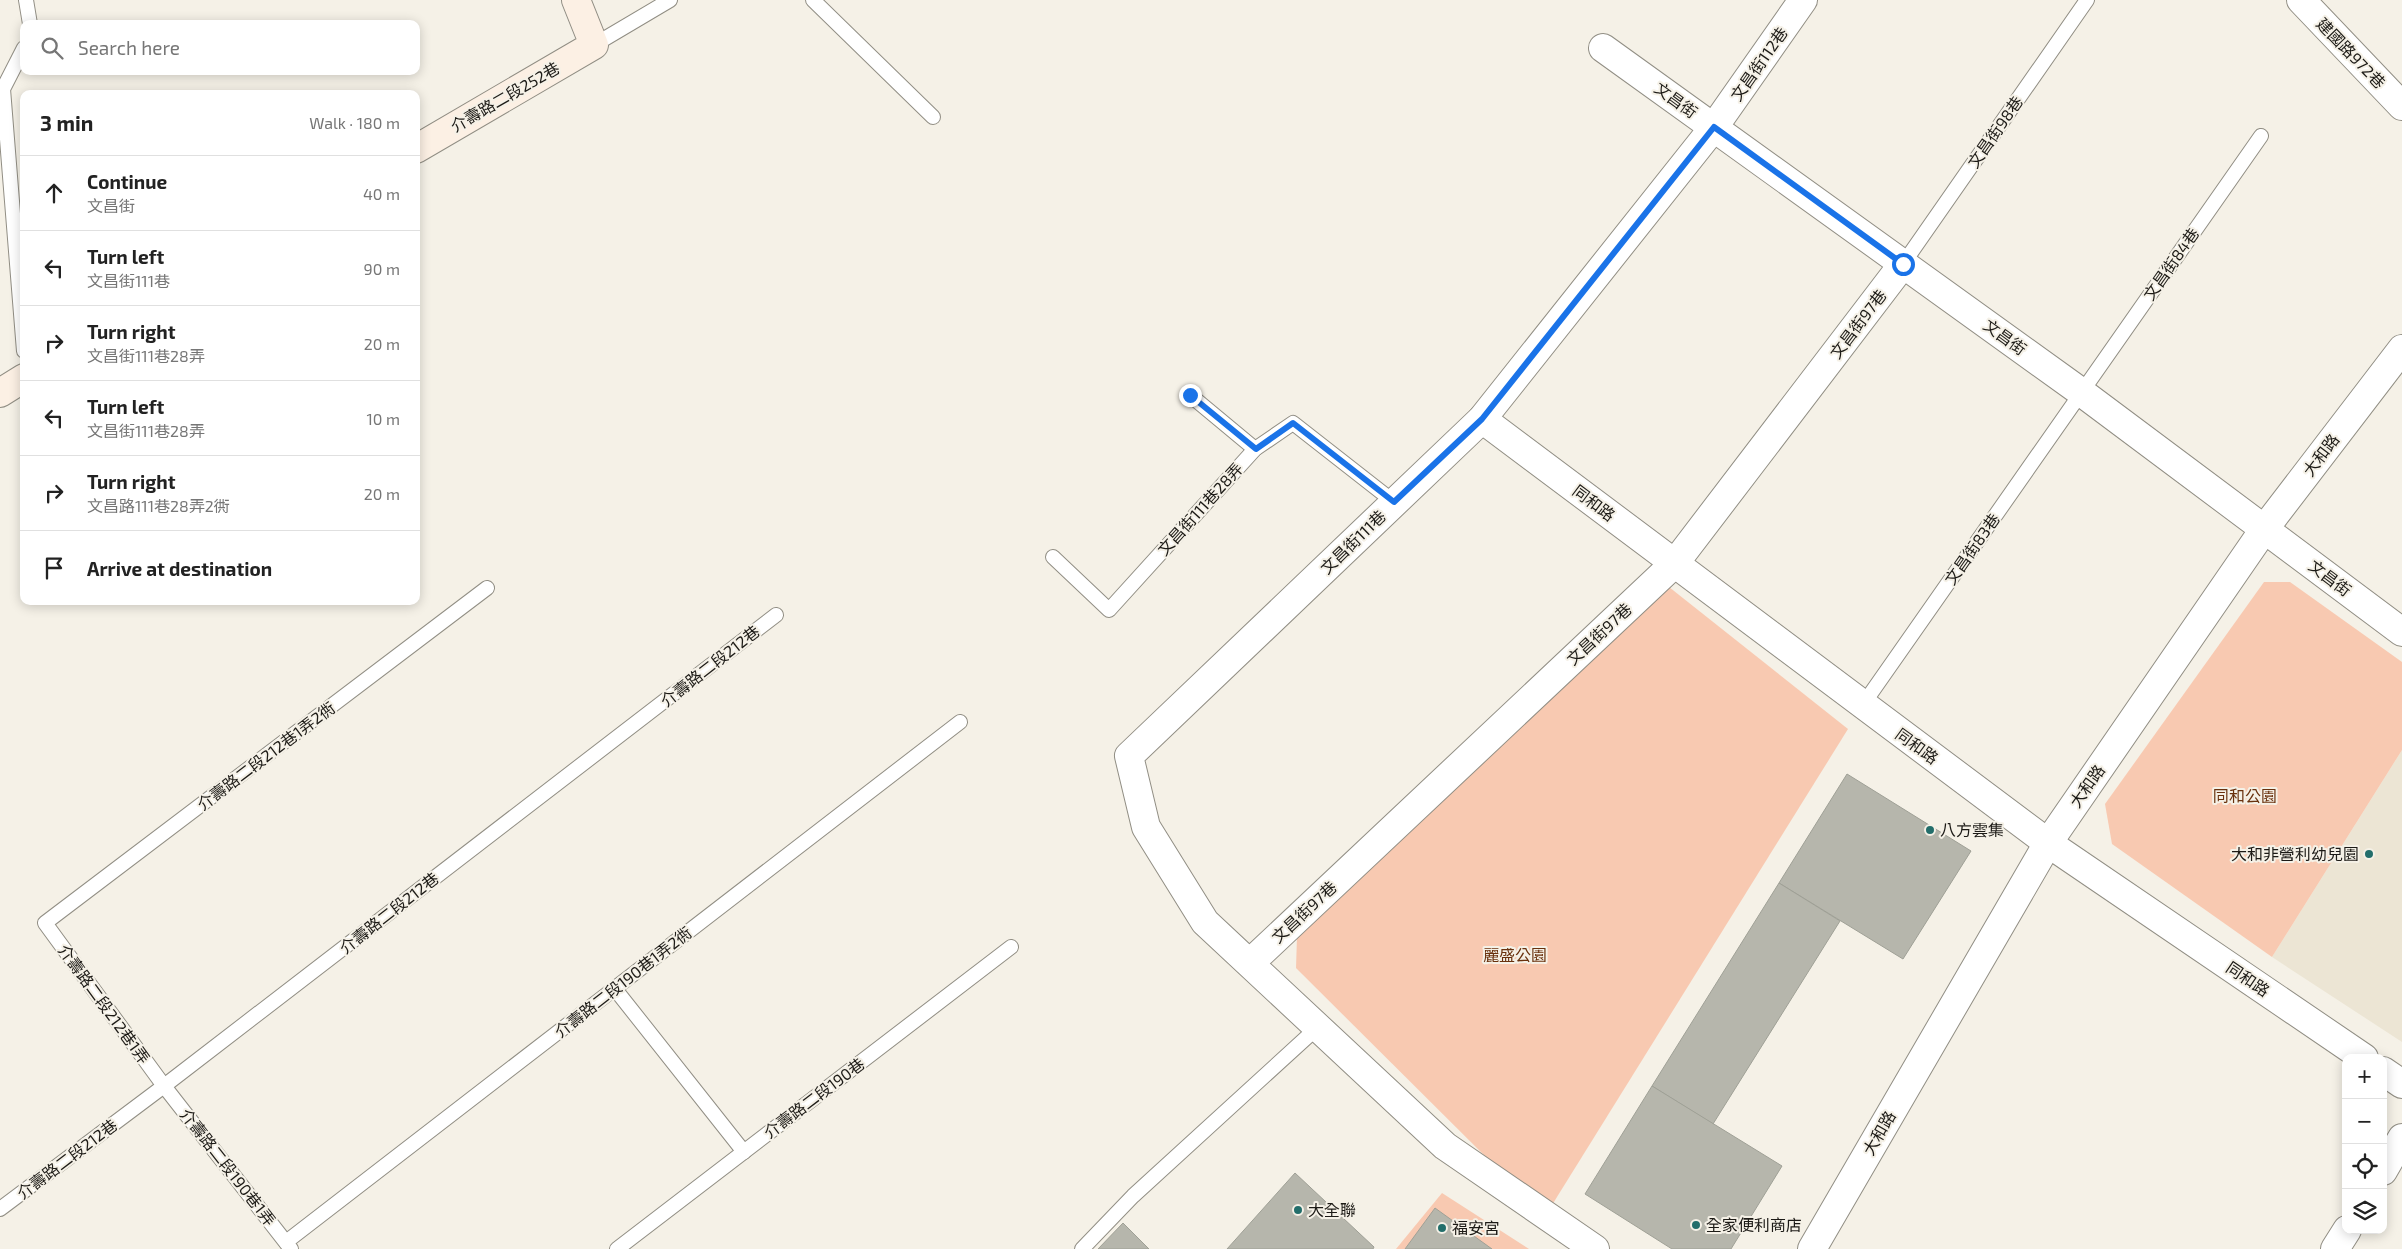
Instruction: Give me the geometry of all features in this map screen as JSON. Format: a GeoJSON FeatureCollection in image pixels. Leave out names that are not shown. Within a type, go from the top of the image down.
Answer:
{"type":"FeatureCollection","features":[{"type":"Feature","properties":{"kind":"street"},"geometry":{"type":"LineString","coordinates":[[576,0],[594,45]]}},
{"type":"Feature","properties":{"kind":"street","name":"文昌街112巷"},"geometry":{"type":"LineString","coordinates":[[1714,127],[1803,0]]}},
{"type":"Feature","properties":{"kind":"street","name":"建國路972巷"},"geometry":{"type":"LineString","coordinates":[[2301,0],[2402,106]]}},
{"type":"Feature","properties":{"kind":"street","name":"介壽路二段252巷"},"geometry":{"type":"LineString","coordinates":[[420,147],[594,45]]}},
{"type":"Feature","properties":{"kind":"street","name":"文昌街"},"geometry":{"type":"LineString","coordinates":[[1603,48],[2081,392],[2402,632]]}},
{"type":"Feature","properties":{"kind":"street","name":"文昌街111巷"},"geometry":{"type":"LineString","coordinates":[[1250,963],[1205,922],[1146,827],[1129,756],[1482,419],[1714,127]]}},
{"type":"Feature","properties":{"kind":"street","name":"文昌街97巷"},"geometry":{"type":"LineString","coordinates":[[1250,963],[1675,563],[1903,264]]}},
{"type":"Feature","properties":{"kind":"street","name":"大和路"},"geometry":{"type":"LineString","coordinates":[[1812,1249],[2048,843],[2265,528],[2402,349]]}},
{"type":"Feature","properties":{"kind":"street"},"geometry":{"type":"LineString","coordinates":[[0,393],[20,380]]}},
{"type":"Feature","properties":{"kind":"street","name":"同和路"},"geometry":{"type":"LineString","coordinates":[[1482,419],[1862,706],[2048,843],[2358,1054]]}},
{"type":"Feature","properties":{"kind":"street"},"geometry":{"type":"LineString","coordinates":[[1250,963],[1445,1146],[1595,1249]]}},
{"type":"Feature","properties":{"kind":"street"},"geometry":{"type":"LineString","coordinates":[[2387,1074],[2402,1084]]}},
{"type":"Feature","properties":{"kind":"street"},"geometry":{"type":"LineString","coordinates":[[2387,1164],[2402,1138]]}},
{"type":"Feature","properties":{"kind":"street"},"geometry":{"type":"LineString","coordinates":[[2335,1249],[2344,1234]]}},
{"type":"Feature","properties":{"kind":"lane"},"geometry":{"type":"LineString","coordinates":[[26,0],[29,20]]}},
{"type":"Feature","properties":{"kind":"lane"},"geometry":{"type":"LineString","coordinates":[[594,45],[670,0]]}},
{"type":"Feature","properties":{"kind":"lane"},"geometry":{"type":"LineString","coordinates":[[813,0],[933,117]]}},
{"type":"Feature","properties":{"kind":"lane","name":"文昌街98巷"},"geometry":{"type":"LineString","coordinates":[[1903,264],[2087,0]]}},
{"type":"Feature","properties":{"kind":"lane"},"geometry":{"type":"LineString","coordinates":[[20,56],[3,90],[20,301]]}},
{"type":"Feature","properties":{"kind":"lane","name":"文昌街84巷"},"geometry":{"type":"LineString","coordinates":[[2081,392],[2261,136]]}},
{"type":"Feature","properties":{"kind":"lane","name":"文昌街83巷"},"geometry":{"type":"LineString","coordinates":[[1862,706],[2081,392]]}},
{"type":"Feature","properties":{"kind":"lane"},"geometry":{"type":"LineString","coordinates":[[1190,395],[1256,449]]}},
{"type":"Feature","properties":{"kind":"lane","name":"文昌街111巷28弄"},"geometry":{"type":"LineString","coordinates":[[1054,556],[1109,610],[1256,449],[1293,423],[1394,502]]}},
{"type":"Feature","properties":{"kind":"lane","name":"介壽路二段212巷1弄2衖"},"geometry":{"type":"LineString","coordinates":[[45,923],[487,588]]}},
{"type":"Feature","properties":{"kind":"lane","name":"介壽路二段212巷"},"geometry":{"type":"LineString","coordinates":[[0,1209],[164,1086],[776,616]]}},
{"type":"Feature","properties":{"kind":"lane","name":"介壽路二段190巷1弄2衖"},"geometry":{"type":"LineString","coordinates":[[289,1246],[615,989],[960,722]]}},
{"type":"Feature","properties":{"kind":"lane","name":"介壽路二段212巷1弄"},"geometry":{"type":"LineString","coordinates":[[45,923],[164,1086]]}},
{"type":"Feature","properties":{"kind":"lane","name":"介壽路二段190巷"},"geometry":{"type":"LineString","coordinates":[[618,1249],[1011,947]]}},
{"type":"Feature","properties":{"kind":"lane"},"geometry":{"type":"LineString","coordinates":[[615,989],[744,1152]]}},
{"type":"Feature","properties":{"kind":"lane"},"geometry":{"type":"LineString","coordinates":[[1082,1249],[1132,1196],[1318,1027]]}},
{"type":"Feature","properties":{"kind":"lane","name":"介壽路二段190巷1弄"},"geometry":{"type":"LineString","coordinates":[[164,1086],[289,1246]]}},
{"type":"Feature","properties":{"kind":"shaded area","name":"大和非營利幼兒園"},"geometry":{"type":"Polygon","coordinates":[[[2402,750],[2402,1042],[2272,957],[2402,750]]]}},
{"type":"Feature","properties":{"kind":"green space","name":"同和公園"},"geometry":{"type":"Polygon","coordinates":[[[2264,582],[2290,582],[2402,662],[2402,750],[2272,957],[2112,844],[2105,804],[2264,582]]]}},
{"type":"Feature","properties":{"kind":"green space","name":"麗盛公園"},"geometry":{"type":"Polygon","coordinates":[[[1669,587],[1848,729],[1552,1205],[1501,1172],[1296,968],[1297,936],[1669,587]]]}},
{"type":"Feature","properties":{"kind":"green space"},"geometry":{"type":"Polygon","coordinates":[[[1442,1193],[1529,1249],[1396,1249],[1442,1193]]]}},
{"type":"Feature","properties":{"kind":"building"},"geometry":{"type":"Polygon","coordinates":[[[1847,774],[1971,851],[1903,959],[1779,883],[1847,774]]]}},
{"type":"Feature","properties":{"kind":"building"},"geometry":{"type":"Polygon","coordinates":[[[1779,883],[1840,921],[1713,1124],[1652,1086],[1779,883]]]}},
{"type":"Feature","properties":{"kind":"building"},"geometry":{"type":"Polygon","coordinates":[[[1652,1086],[1782,1166],[1731,1249],[1672,1249],[1585,1194],[1652,1086]]]}},
{"type":"Feature","properties":{"kind":"building","name":"大全聯"},"geometry":{"type":"Polygon","coordinates":[[[1295,1173],[1374,1247],[1373,1249],[1227,1249],[1295,1173]]]}},
{"type":"Feature","properties":{"kind":"building","name":"福安宮"},"geometry":{"type":"Polygon","coordinates":[[[1435,1208],[1492,1249],[1405,1249],[1435,1208]]]}},
{"type":"Feature","properties":{"kind":"building"},"geometry":{"type":"Polygon","coordinates":[[[1123,1223],[1149,1249],[1098,1249],[1123,1223]]]}},
{"type":"Feature","properties":{"kind":"place","name":"八方雲集"},"geometry":{"type":"Point","coordinates":[1930,830]}},
{"type":"Feature","properties":{"kind":"place","name":"大和非營利幼兒園"},"geometry":{"type":"Point","coordinates":[2369,854]}},
{"type":"Feature","properties":{"kind":"place","name":"大全聯"},"geometry":{"type":"Point","coordinates":[1298,1210]}},
{"type":"Feature","properties":{"kind":"place","name":"全家便利商店"},"geometry":{"type":"Point","coordinates":[1696,1225]}},
{"type":"Feature","properties":{"kind":"place","name":"福安宮"},"geometry":{"type":"Point","coordinates":[1442,1228]}},
{"type":"Feature","properties":{"kind":"route"},"geometry":{"type":"LineString","coordinates":[[1190,395],[1256,449],[1293,423],[1394,502],[1482,419],[1714,127],[1903,264]]}}]}
